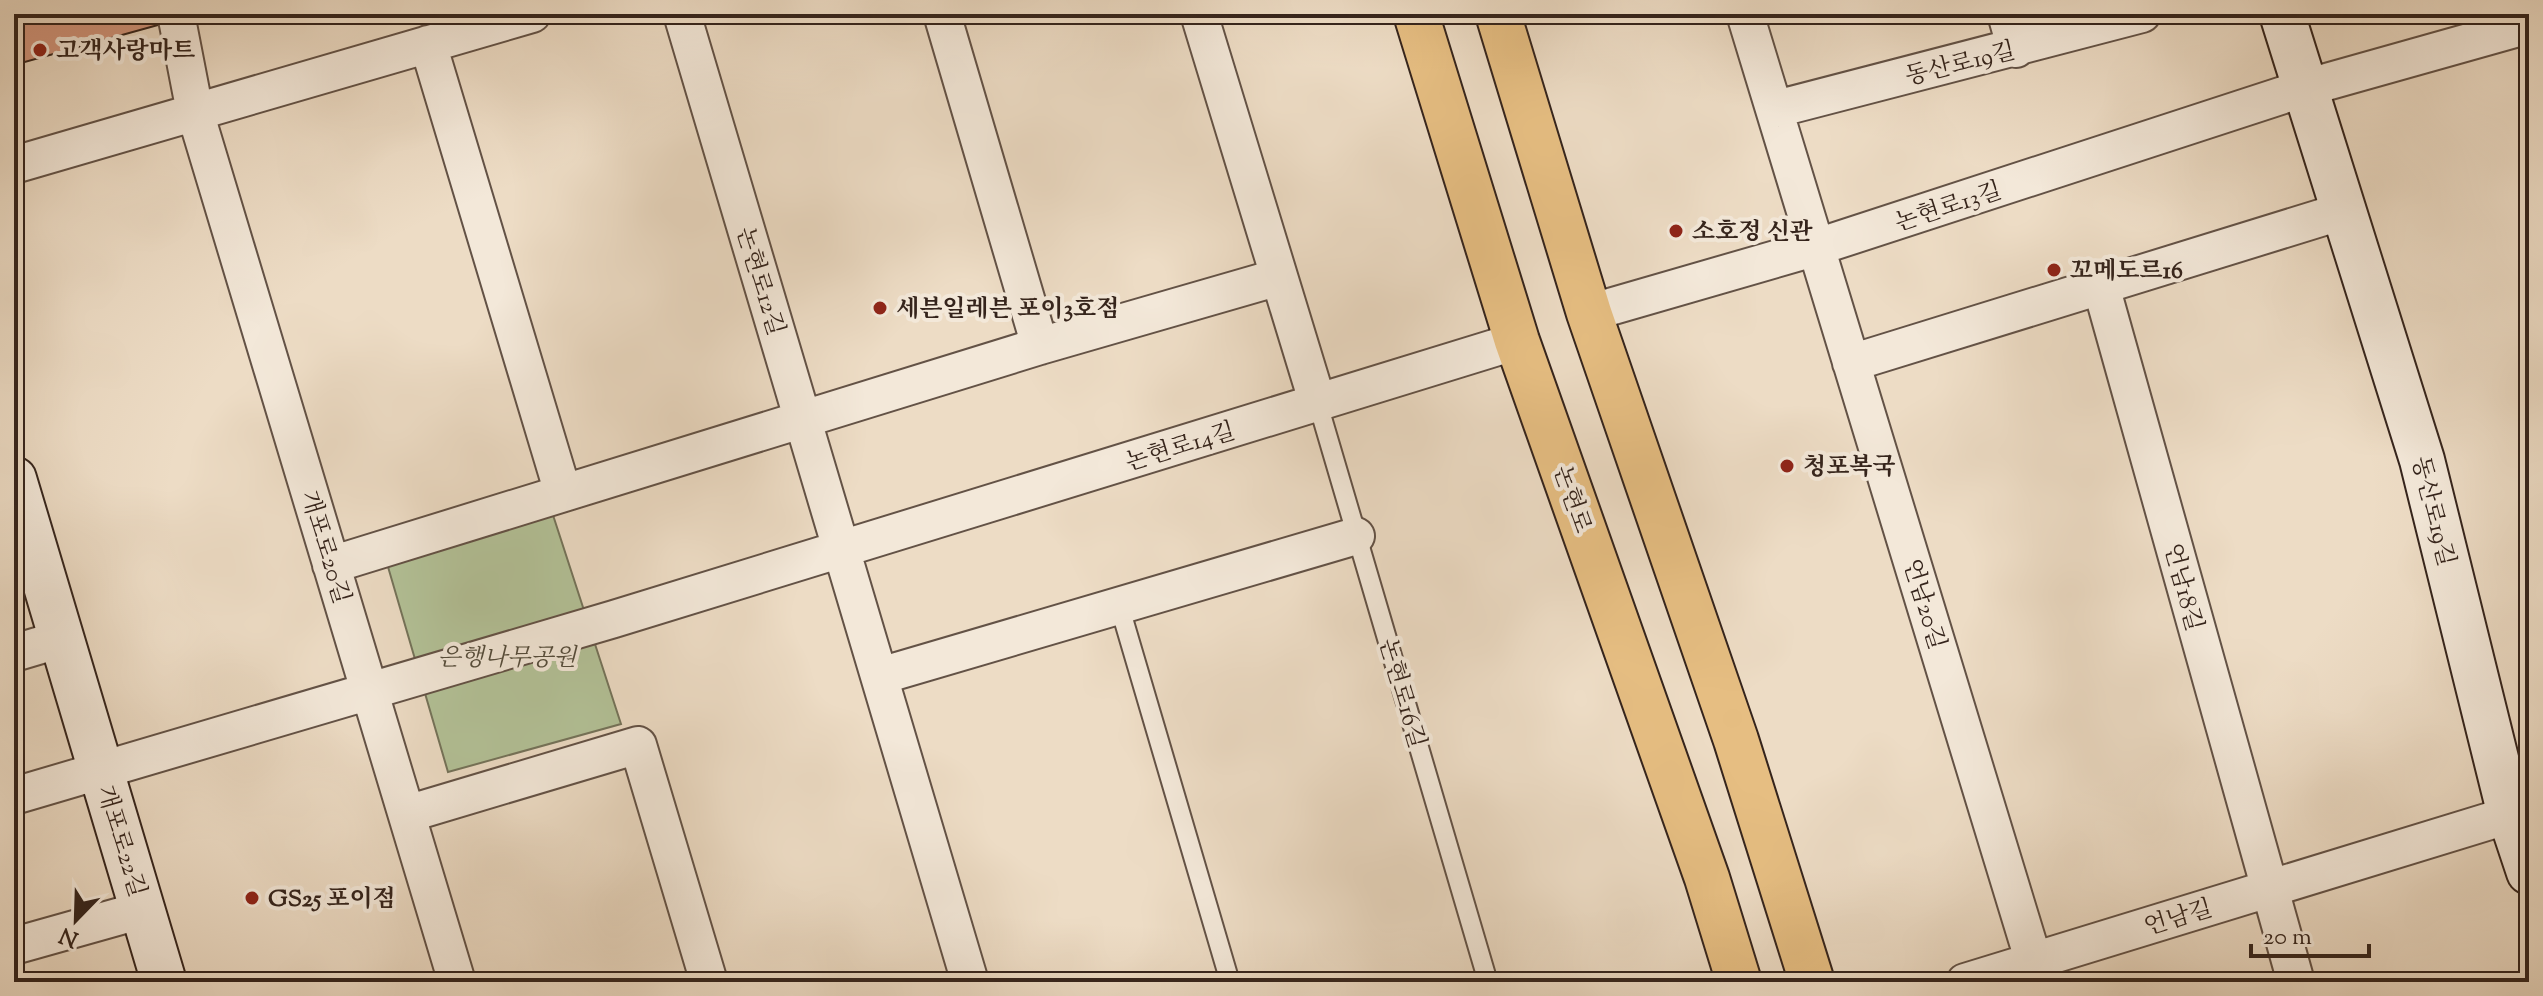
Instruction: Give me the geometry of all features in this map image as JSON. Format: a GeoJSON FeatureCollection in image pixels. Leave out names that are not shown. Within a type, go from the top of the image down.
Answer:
{"type":"FeatureCollection","features":[{"type":"Feature","properties":{"kind":"main road","name":"논현로"},"geometry":{"type":"LineString","coordinates":[[1416,14],[1517,341],[1707,878],[1739,982]]}},
{"type":"Feature","properties":{"kind":"main road"},"geometry":{"type":"LineString","coordinates":[[1498,14],[1589,313],[1736,740],[1812,982]]}},
{"type":"Feature","properties":{"kind":"street","name":"개포로20길"},"geometry":{"type":"LineString","coordinates":[[176,14],[195,112],[457,982]]}},
{"type":"Feature","properties":{"kind":"street"},"geometry":{"type":"LineString","coordinates":[[14,165],[532,14]]}},
{"type":"Feature","properties":{"kind":"street","name":"논현로12길"},"geometry":{"type":"LineString","coordinates":[[682,14],[841,548]]}},
{"type":"Feature","properties":{"kind":"street"},"geometry":{"type":"LineString","coordinates":[[942,14],[1040,346]]}},
{"type":"Feature","properties":{"kind":"street"},"geometry":{"type":"LineString","coordinates":[[1199,14],[1318,404]]}},
{"type":"Feature","properties":{"kind":"street","name":"언남20길"},"geometry":{"type":"LineString","coordinates":[[1745,14],[2037,971]]}},
{"type":"Feature","properties":{"kind":"street"},"geometry":{"type":"LineString","coordinates":[[2006,14],[2016,49]]}},
{"type":"Feature","properties":{"kind":"street","name":"동산로19길"},"geometry":{"type":"LineString","coordinates":[[1776,109],[2142,14]]}},
{"type":"Feature","properties":{"kind":"street","name":"동산로19길"},"geometry":{"type":"LineString","coordinates":[[2282,14],[2422,460],[2520,812],[2529,872]]}},
{"type":"Feature","properties":{"kind":"street"},"geometry":{"type":"LineString","coordinates":[[2305,88],[2529,25]]}},
{"type":"Feature","properties":{"kind":"street"},"geometry":{"type":"LineString","coordinates":[[428,44],[563,493]]}},
{"type":"Feature","properties":{"kind":"street","name":"논현로13길"},"geometry":{"type":"LineString","coordinates":[[1589,313],[1817,247],[2305,88]]}},
{"type":"Feature","properties":{"kind":"street"},"geometry":{"type":"LineString","coordinates":[[1851,363],[2343,211]]}},
{"type":"Feature","properties":{"kind":"street"},"geometry":{"type":"LineString","coordinates":[[331,565],[1040,346],[1279,277]]}},
{"type":"Feature","properties":{"kind":"street","name":"언남18길"},"geometry":{"type":"LineString","coordinates":[[2101,286],[2296,982]]}},
{"type":"Feature","properties":{"kind":"street","name":"논현로14길"},"geometry":{"type":"LineString","coordinates":[[101,771],[614,619],[1517,341]]}},
{"type":"Feature","properties":{"kind":"street","name":"개포로22길"},"geometry":{"type":"LineString","coordinates":[[14,479],[164,982]]}},
{"type":"Feature","properties":{"kind":"street"},"geometry":{"type":"LineString","coordinates":[[880,676],[1120,608],[1356,536]]}},
{"type":"Feature","properties":{"kind":"street"},"geometry":{"type":"LineString","coordinates":[[841,548],[970,982]]}},
{"type":"Feature","properties":{"kind":"street"},"geometry":{"type":"LineString","coordinates":[[14,653],[61,639]]}},
{"type":"Feature","properties":{"kind":"street"},"geometry":{"type":"LineString","coordinates":[[407,814],[638,745],[709,982]]}},
{"type":"Feature","properties":{"kind":"street","name":"개포로22길"},"geometry":{"type":"LineString","coordinates":[[14,796],[101,771]]}},
{"type":"Feature","properties":{"kind":"street","name":"언남길"},"geometry":{"type":"LineString","coordinates":[[1965,982],[2037,971],[2268,889],[2520,812]]}},
{"type":"Feature","properties":{"kind":"street","name":"개포로22길"},"geometry":{"type":"LineString","coordinates":[[14,946],[142,910]]}},
{"type":"Feature","properties":{"kind":"lane","name":"논현로16길"},"geometry":{"type":"LineString","coordinates":[[1318,404],[1488,982]]}},
{"type":"Feature","properties":{"kind":"lane"},"geometry":{"type":"LineString","coordinates":[[1120,608],[1230,982]]}},
{"type":"Feature","properties":{"kind":"green space","name":"은행나무공원"},"geometry":{"type":"Polygon","coordinates":[[[552,512],[621,724],[448,772],[386,560],[552,512]]]}},
{"type":"Feature","properties":{"kind":"building","name":"고객사랑마트"},"geometry":{"type":"Polygon","coordinates":[[[14,14],[175,14],[176,20],[14,65],[14,14]]]}},
{"type":"Feature","properties":{"kind":"place","name":"고객사랑마트"},"geometry":{"type":"Point","coordinates":[40,50]}},
{"type":"Feature","properties":{"kind":"place","name":"소호정 신관"},"geometry":{"type":"Point","coordinates":[1676,231]}},
{"type":"Feature","properties":{"kind":"place","name":"꼬메도르16"},"geometry":{"type":"Point","coordinates":[2054,270]}},
{"type":"Feature","properties":{"kind":"place","name":"세븐일레븐 포이3호점"},"geometry":{"type":"Point","coordinates":[880,308]}},
{"type":"Feature","properties":{"kind":"place","name":"청포복국"},"geometry":{"type":"Point","coordinates":[1787,466]}},
{"type":"Feature","properties":{"kind":"place","name":"GS25 포이점"},"geometry":{"type":"Point","coordinates":[252,898]}}]}
